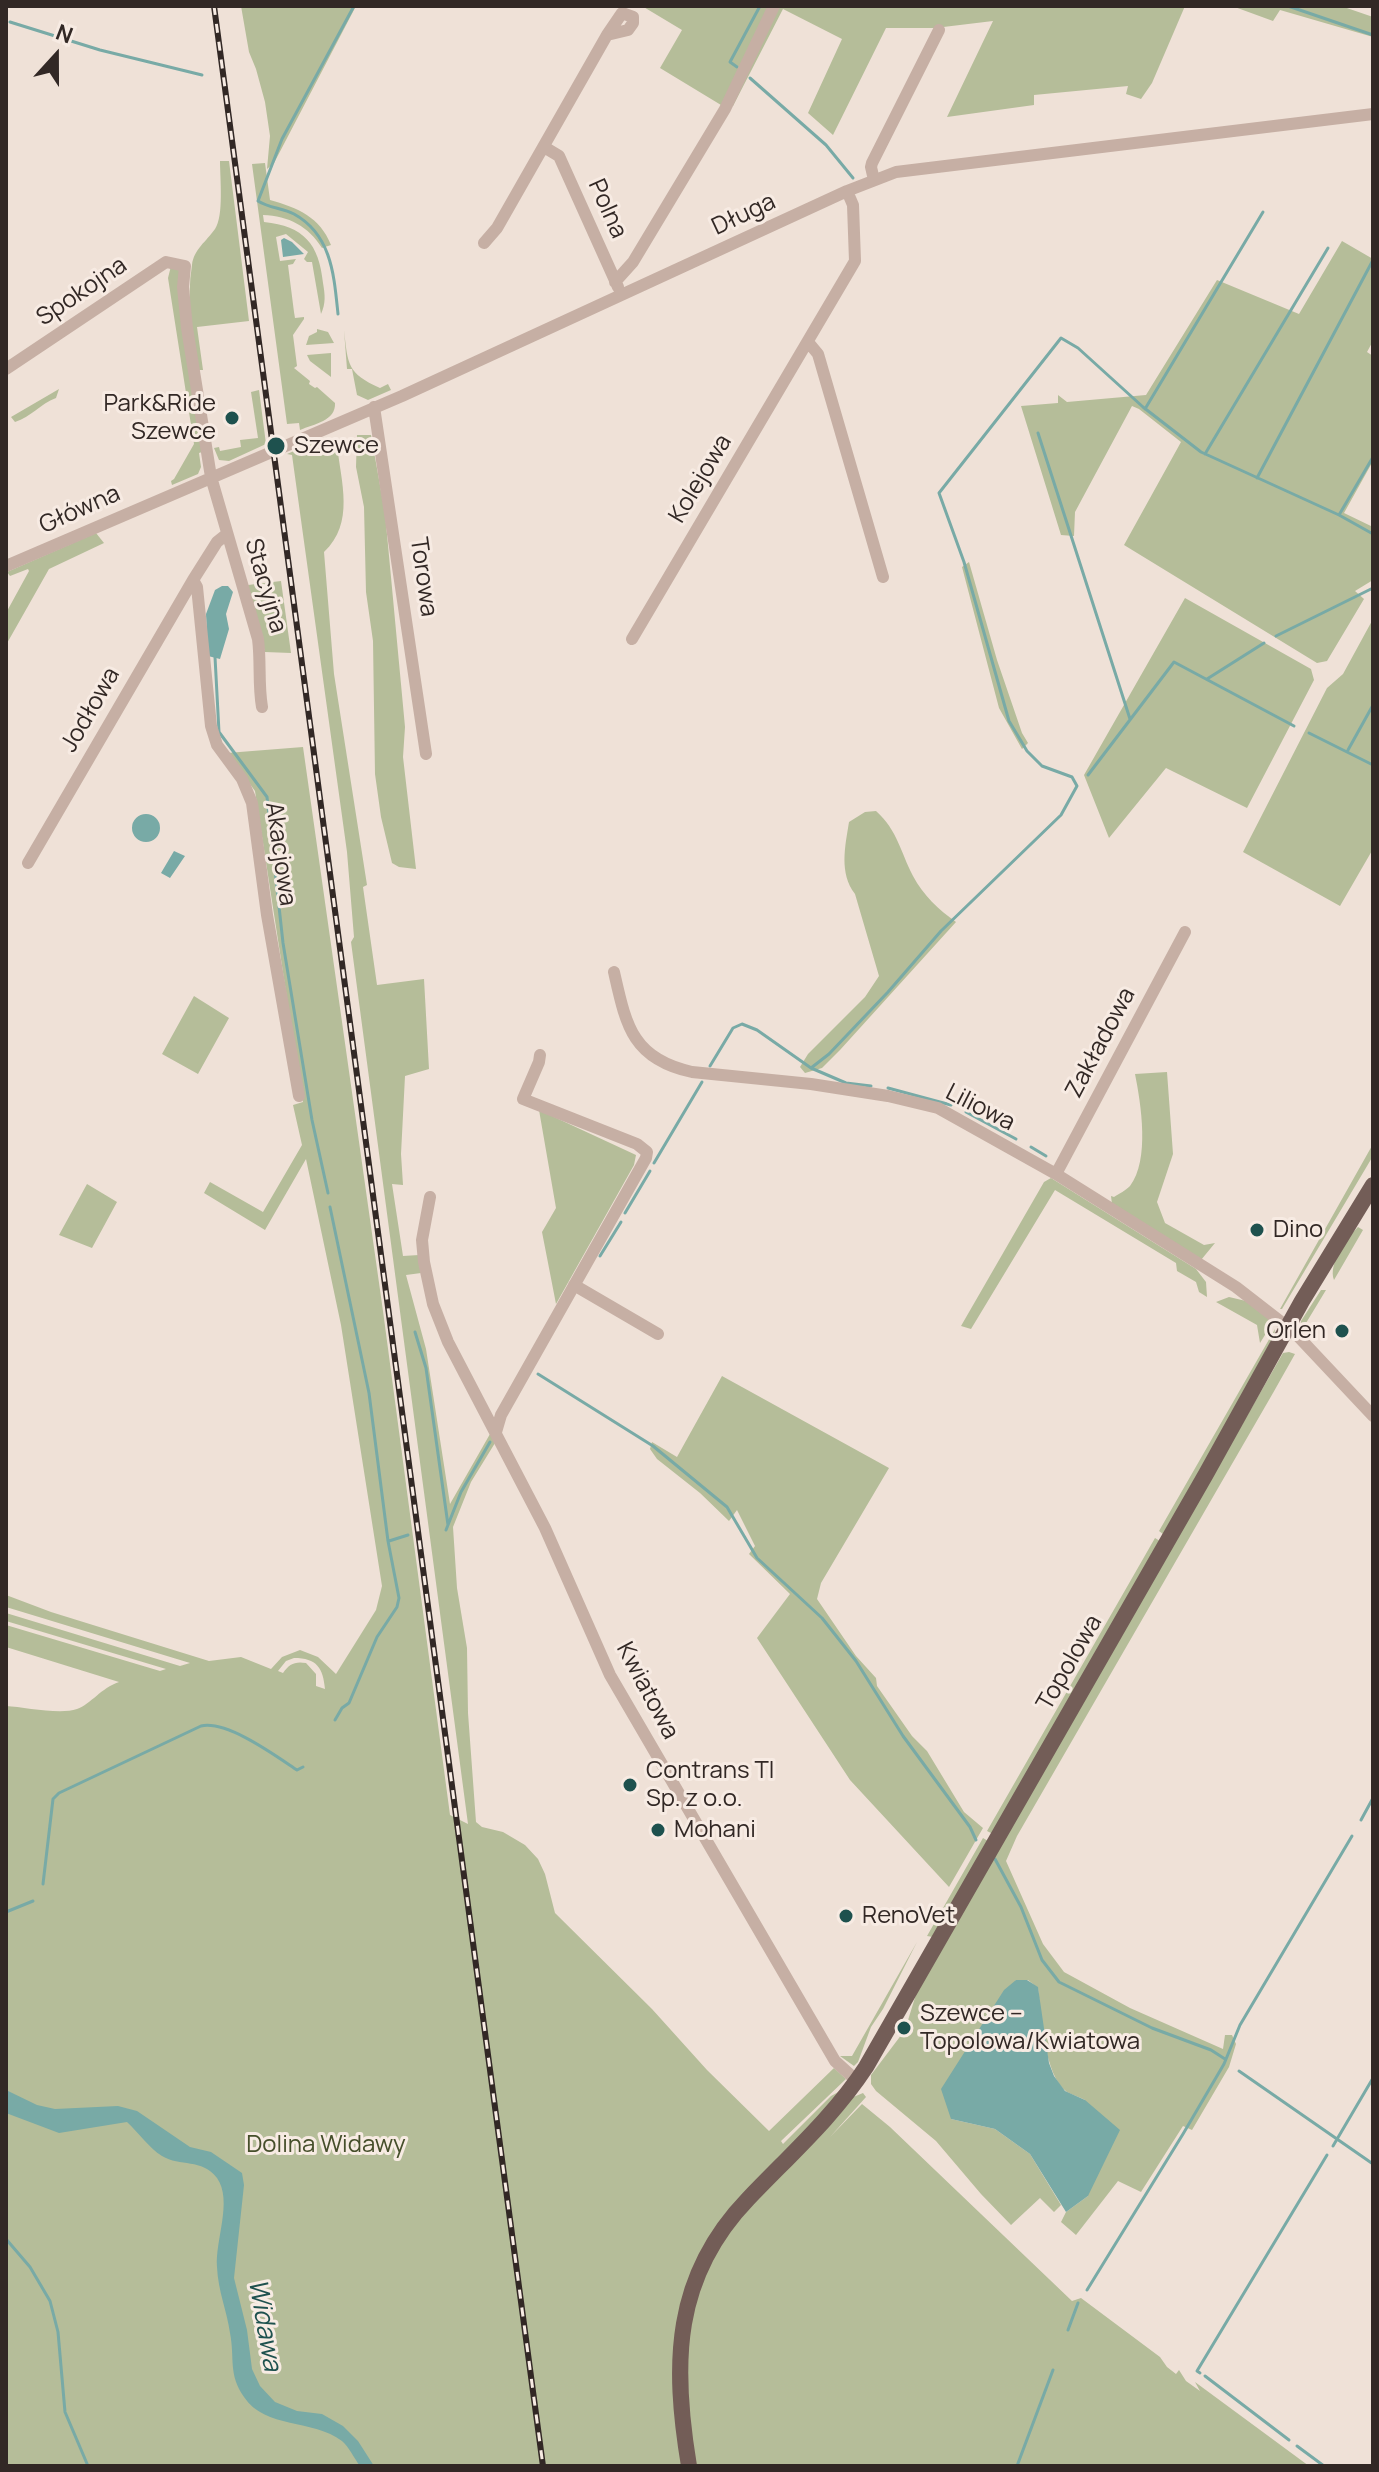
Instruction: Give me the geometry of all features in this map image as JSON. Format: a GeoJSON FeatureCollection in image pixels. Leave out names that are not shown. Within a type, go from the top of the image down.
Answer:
{"type":"FeatureCollection","features":[{"type":"Feature","properties":{"kind":"main road","name":"Topolowa"},"geometry":{"type":"LineString","coordinates":[[689,2466],[679,2354],[694,2280],[717,2235],[840,2104],[857,2081],[1287,1327],[1373,1185]]}},
{"type":"Feature","properties":{"kind":"street"},"geometry":{"type":"LineString","coordinates":[[615,282],[633,262],[725,109],[774,6]]}},
{"type":"Feature","properties":{"kind":"street"},"geometry":{"type":"LineString","coordinates":[[874,180],[872,163],[939,30]]}},
{"type":"Feature","properties":{"kind":"street"},"geometry":{"type":"LineString","coordinates":[[484,243],[497,228],[607,35]]}},
{"type":"Feature","properties":{"kind":"street","name":"Długa"},"geometry":{"type":"LineString","coordinates":[[171,494],[374,407],[874,180],[916,168],[1373,114]]}},
{"type":"Feature","properties":{"kind":"street","name":"Polna"},"geometry":{"type":"LineString","coordinates":[[544,147],[559,156],[621,295]]}},
{"type":"Feature","properties":{"kind":"street","name":"Kolejowa"},"geometry":{"type":"LineString","coordinates":[[632,639],[855,261],[853,205],[847,191]]}},
{"type":"Feature","properties":{"kind":"street","name":"Spokojna"},"geometry":{"type":"LineString","coordinates":[[6,369],[166,262],[185,266]]}},
{"type":"Feature","properties":{"kind":"street","name":"Stacyjna"},"geometry":{"type":"LineString","coordinates":[[185,266],[183,287],[187,328],[211,477],[258,639],[262,663],[259,684],[262,707]]}},
{"type":"Feature","properties":{"kind":"street"},"geometry":{"type":"LineString","coordinates":[[808,342],[818,354],[883,577]]}},
{"type":"Feature","properties":{"kind":"street","name":"Torowa"},"geometry":{"type":"LineString","coordinates":[[374,407],[426,754]]}},
{"type":"Feature","properties":{"kind":"street","name":"Główna"},"geometry":{"type":"LineString","coordinates":[[6,566],[171,494]]}},
{"type":"Feature","properties":{"kind":"street","name":"Jodłowa"},"geometry":{"type":"LineString","coordinates":[[28,863],[193,580],[217,542],[227,534]]}},
{"type":"Feature","properties":{"kind":"street","name":"Akacjowa"},"geometry":{"type":"LineString","coordinates":[[193,580],[197,587],[211,726],[217,745],[242,779],[252,803],[262,887],[299,1096]]}},
{"type":"Feature","properties":{"kind":"street","name":"Zakładowa"},"geometry":{"type":"LineString","coordinates":[[1056,1174],[1185,932]]}},
{"type":"Feature","properties":{"kind":"street","name":"Liliowa"},"geometry":{"type":"LineString","coordinates":[[614,972],[624,1019],[640,1045],[658,1060],[673,1068],[701,1074],[811,1084],[888,1096],[938,1108],[1056,1174],[1236,1287],[1287,1327],[1373,1416]]}},
{"type":"Feature","properties":{"kind":"street"},"geometry":{"type":"LineString","coordinates":[[496,1432],[501,1415],[637,1176],[647,1152],[637,1144],[523,1099],[540,1055]]}},
{"type":"Feature","properties":{"kind":"street","name":"Kwiatowa"},"geometry":{"type":"LineString","coordinates":[[430,1197],[422,1240],[428,1285],[448,1342],[565,1571],[610,1675],[835,2061],[857,2081]]}},
{"type":"Feature","properties":{"kind":"street"},"geometry":{"type":"LineString","coordinates":[[574,1285],[658,1334]]}},
{"type":"Feature","properties":{"kind":"green space"},"geometry":{"type":"Polygon","coordinates":[[[241,6],[356,6],[274,163],[267,169],[270,136],[265,102],[249,52],[241,6]]]}},
{"type":"Feature","properties":{"kind":"green space"},"geometry":{"type":"Polygon","coordinates":[[[642,6],[1185,6],[1152,83],[1141,99],[1126,94],[1128,86],[1034,95],[1034,105],[947,117],[993,21],[935,28],[886,28],[833,135],[808,113],[842,39],[783,9],[733,106],[721,105],[660,68],[682,30],[642,6]]]}},
{"type":"Feature","properties":{"kind":"green space"},"geometry":{"type":"Polygon","coordinates":[[[1232,6],[1341,6],[1373,17],[1373,37],[1280,10],[1273,21],[1232,6]]]}},
{"type":"Feature","properties":{"kind":"green space"},"geometry":{"type":"Polygon","coordinates":[[[220,161],[229,161],[249,321],[197,327],[203,370],[197,370],[190,278],[195,254],[218,223],[221,206],[220,161]]]}},
{"type":"Feature","properties":{"kind":"green space"},"geometry":{"type":"Polygon","coordinates":[[[265,163],[270,200],[307,215],[321,227],[331,245],[322,248],[311,234],[297,224],[281,217],[263,215],[264,222],[290,228],[307,239],[321,269],[325,299],[321,314],[312,262],[304,259],[308,252],[286,234],[276,237],[280,261],[296,259],[288,265],[294,312],[295,318],[304,317],[293,335],[297,366],[294,368],[310,381],[309,384],[335,403],[328,418],[300,430],[299,423],[287,424],[252,164],[265,163]]]}},
{"type":"Feature","properties":{"kind":"green space"},"geometry":{"type":"Polygon","coordinates":[[[1342,241],[1373,259],[1373,341],[1367,352],[1373,356],[1373,461],[1344,513],[1373,527],[1373,580],[1355,591],[1364,599],[1327,661],[1317,663],[1124,545],[1181,442],[1132,406],[1075,512],[1074,536],[1061,535],[1021,406],[1058,403],[1058,395],[1067,402],[1146,395],[1217,280],[1299,314],[1342,241]]]}},
{"type":"Feature","properties":{"kind":"green space"},"geometry":{"type":"Polygon","coordinates":[[[171,266],[181,268],[202,452],[199,453],[201,467],[198,474],[172,485],[171,481],[194,444],[168,278],[171,266]]]}},
{"type":"Feature","properties":{"kind":"green space"},"geometry":{"type":"Polygon","coordinates":[[[317,329],[328,332],[334,343],[306,345],[309,336],[317,329]]]}},
{"type":"Feature","properties":{"kind":"green space"},"geometry":{"type":"Polygon","coordinates":[[[344,330],[348,360],[355,372],[380,388],[388,384],[391,390],[368,400],[357,395],[352,369],[347,369],[344,330]]]}},
{"type":"Feature","properties":{"kind":"green space"},"geometry":{"type":"Polygon","coordinates":[[[331,353],[331,377],[307,355],[331,353]]]}},
{"type":"Feature","properties":{"kind":"green space"},"geometry":{"type":"Polygon","coordinates":[[[59,389],[56,398],[26,417],[15,422],[11,417],[59,389]]]}},
{"type":"Feature","properties":{"kind":"green space"},"geometry":{"type":"Polygon","coordinates":[[[259,390],[266,444],[229,461],[219,460],[214,448],[219,447],[220,451],[241,447],[240,440],[258,438],[251,392],[259,390]]]}},
{"type":"Feature","properties":{"kind":"green space"},"geometry":{"type":"Polygon","coordinates":[[[357,435],[371,435],[385,513],[405,727],[403,757],[416,869],[392,863],[375,774],[373,641],[366,592],[364,507],[356,467],[357,435]]]}},
{"type":"Feature","properties":{"kind":"green space","name":"Dolina Widawy"},"geometry":{"type":"Polygon","coordinates":[[[327,437],[337,445],[343,515],[334,541],[324,552],[334,674],[367,885],[363,887],[377,985],[424,979],[429,1069],[405,1076],[401,1154],[403,1185],[392,1184],[403,1256],[419,1255],[421,1273],[406,1275],[426,1349],[450,1504],[490,1434],[495,1443],[471,1482],[453,1527],[457,1588],[467,1648],[476,1822],[482,1827],[503,1832],[525,1845],[538,1859],[545,1874],[555,1913],[769,2131],[834,2068],[846,2079],[781,2141],[783,2144],[831,2096],[842,2090],[851,2098],[863,2093],[866,2097],[830,2137],[862,2104],[1072,2301],[1081,2298],[1160,2357],[1176,2374],[1179,2370],[1186,2381],[1200,2391],[1195,2382],[1309,2466],[6,2466],[6,1706],[70,1711],[82,1707],[119,1682],[6,1647],[6,1625],[160,1671],[166,1669],[6,1621],[6,1613],[180,1666],[190,1663],[6,1607],[6,1595],[209,1661],[241,1657],[271,1669],[282,1657],[300,1650],[318,1657],[336,1674],[376,1610],[382,1586],[341,1325],[306,1159],[265,1230],[204,1193],[210,1182],[263,1212],[302,1145],[293,1105],[303,1102],[255,791],[227,753],[303,747],[450,1815],[468,1824],[351,942],[354,937],[347,852],[292,455],[287,454],[327,437]],[[294,1658],[286,1661],[278,1671],[283,1673],[293,1664],[306,1663],[316,1674],[316,1686],[325,1689],[323,1675],[313,1662],[294,1658]]]}},
{"type":"Feature","properties":{"kind":"green space"},"geometry":{"type":"Polygon","coordinates":[[[96,533],[104,543],[49,569],[6,645],[6,613],[29,571],[10,576],[7,572],[96,533]]]}},
{"type":"Feature","properties":{"kind":"green space"},"geometry":{"type":"Polygon","coordinates":[[[969,562],[997,660],[1028,743],[1022,749],[999,708],[962,567],[969,562]]]}},
{"type":"Feature","properties":{"kind":"green space"},"geometry":{"type":"Polygon","coordinates":[[[281,581],[291,653],[265,652],[248,585],[281,581]]]}},
{"type":"Feature","properties":{"kind":"green space"},"geometry":{"type":"Polygon","coordinates":[[[1185,598],[1311,669],[1314,680],[1247,808],[1166,768],[1109,838],[1084,775],[1185,598]]]}},
{"type":"Feature","properties":{"kind":"green space"},"geometry":{"type":"Polygon","coordinates":[[[1373,619],[1373,849],[1340,906],[1243,852],[1327,688],[1343,674],[1373,619]]]}},
{"type":"Feature","properties":{"kind":"green space"},"geometry":{"type":"Polygon","coordinates":[[[876,811],[894,834],[922,890],[956,922],[822,1068],[805,1073],[800,1067],[808,1054],[865,997],[879,976],[844,860],[849,822],[865,812],[876,811]]]}},
{"type":"Feature","properties":{"kind":"green space"},"geometry":{"type":"Polygon","coordinates":[[[194,996],[229,1018],[198,1074],[162,1054],[194,996]]]}},
{"type":"Feature","properties":{"kind":"green space"},"geometry":{"type":"Polygon","coordinates":[[[1167,1072],[1173,1154],[1157,1202],[1165,1223],[1204,1245],[1215,1243],[1201,1260],[1112,1204],[1111,1196],[1130,1186],[1140,1162],[1142,1132],[1135,1074],[1167,1072]]]}},
{"type":"Feature","properties":{"kind":"green space"},"geometry":{"type":"Polygon","coordinates":[[[539,1110],[636,1155],[634,1165],[556,1304],[542,1232],[556,1208],[539,1110]]]}},
{"type":"Feature","properties":{"kind":"green space"},"geometry":{"type":"Polygon","coordinates":[[[1373,1144],[1373,1156],[1280,1309],[1373,1144]]]}},
{"type":"Feature","properties":{"kind":"green space"},"geometry":{"type":"Polygon","coordinates":[[[1051,1178],[1196,1269],[1206,1282],[1207,1297],[1199,1292],[1196,1282],[1177,1271],[1176,1263],[1055,1190],[971,1329],[961,1326],[1044,1182],[1051,1178]]]}},
{"type":"Feature","properties":{"kind":"green space"},"geometry":{"type":"Polygon","coordinates":[[[87,1184],[117,1202],[92,1248],[59,1235],[87,1184]]]}},
{"type":"Feature","properties":{"kind":"green space"},"geometry":{"type":"Polygon","coordinates":[[[1358,1227],[1363,1230],[1334,1280],[1336,1259],[1358,1227]]]}},
{"type":"Feature","properties":{"kind":"green space"},"geometry":{"type":"Polygon","coordinates":[[[1321,1290],[1326,1290],[1300,1333],[1301,1321],[1321,1290]]]}},
{"type":"Feature","properties":{"kind":"green space"},"geometry":{"type":"Polygon","coordinates":[[[1229,1297],[1246,1301],[1273,1322],[1260,1343],[1257,1325],[1216,1302],[1229,1297]]]}},
{"type":"Feature","properties":{"kind":"green space"},"geometry":{"type":"Polygon","coordinates":[[[1275,1329],[1274,1338],[1163,1534],[1159,1531],[1275,1329]]]}},
{"type":"Feature","properties":{"kind":"green space"},"geometry":{"type":"Polygon","coordinates":[[[1283,1353],[1295,1354],[1017,1836],[1006,1861],[1043,1944],[1064,1972],[1130,2008],[1223,2049],[1225,2035],[1232,2035],[1236,2044],[1229,2067],[1192,2130],[1183,2126],[1141,2192],[1118,2181],[1076,2235],[1061,2222],[1066,2212],[1088,2196],[1085,2100],[1067,2092],[1053,2073],[1042,2028],[1038,1988],[1028,1980],[1016,1980],[951,2119],[995,2129],[1030,2154],[1061,2205],[1054,2212],[1040,2198],[1011,2225],[936,2141],[876,2091],[871,2084],[871,2075],[905,2030],[917,1991],[1283,1353]]]}},
{"type":"Feature","properties":{"kind":"green space"},"geometry":{"type":"Polygon","coordinates":[[[722,1376],[889,1468],[821,1583],[817,1599],[856,1656],[876,1678],[877,1686],[912,1736],[927,1751],[964,1812],[983,1828],[949,1887],[850,1780],[757,1638],[790,1594],[749,1554],[755,1546],[737,1510],[729,1521],[657,1459],[650,1449],[652,1442],[677,1457],[722,1376]]]}},
{"type":"Feature","properties":{"kind":"green space"},"geometry":{"type":"Polygon","coordinates":[[[1155,1538],[1160,1541],[993,1834],[987,1831],[1155,1538]]]}},
{"type":"Feature","properties":{"kind":"green space"},"geometry":{"type":"Polygon","coordinates":[[[983,1838],[988,1841],[933,1937],[927,1936],[983,1838]]]}},
{"type":"Feature","properties":{"kind":"green space"},"geometry":{"type":"Polygon","coordinates":[[[917,1942],[871,2027],[854,2066],[840,2056],[852,2056],[917,1942]]]}},
{"type":"Feature","properties":{"kind":"water"},"geometry":{"type":"Polygon","coordinates":[[[284,238],[304,254],[283,257],[281,240],[284,238]]]}},
{"type":"Feature","properties":{"kind":"water"},"geometry":{"type":"Polygon","coordinates":[[[228,586],[233,592],[226,614],[229,629],[220,659],[208,656],[206,614],[215,590],[228,586]]]}},
{"type":"Feature","properties":{"kind":"water"},"geometry":{"type":"Polygon","coordinates":[[[146,814],[156,818],[160,828],[156,838],[146,842],[136,838],[132,828],[136,818],[146,814]]]}},
{"type":"Feature","properties":{"kind":"water"},"geometry":{"type":"Polygon","coordinates":[[[174,851],[185,856],[170,878],[161,873],[174,851]]]}},
{"type":"Feature","properties":{"kind":"water"},"geometry":{"type":"Polygon","coordinates":[[[1016,1980],[1027,1980],[1038,1987],[1049,2063],[1054,2076],[1065,2091],[1085,2100],[1120,2130],[1088,2196],[1066,2212],[1030,2154],[995,2129],[951,2119],[941,2089],[1004,1990],[1016,1980]]]}},
{"type":"Feature","properties":{"kind":"water"},"geometry":{"type":"Polygon","coordinates":[[[6,2090],[37,2105],[55,2109],[118,2106],[137,2111],[190,2147],[211,2152],[242,2173],[244,2185],[234,2278],[247,2330],[252,2369],[260,2386],[275,2402],[297,2411],[322,2414],[343,2426],[358,2441],[374,2466],[360,2466],[345,2443],[330,2434],[264,2414],[253,2407],[239,2389],[217,2267],[224,2209],[222,2187],[217,2178],[198,2165],[162,2156],[127,2122],[59,2133],[6,2113],[6,2090]]]}},
{"type":"Feature","properties":{"kind":"waterway"},"geometry":{"type":"LineString","coordinates":[[338,314],[329,258],[316,233],[294,214],[258,201],[282,139],[354,6]]}},
{"type":"Feature","properties":{"kind":"waterway"},"geometry":{"type":"LineString","coordinates":[[737,67],[730,62],[760,6]]}},
{"type":"Feature","properties":{"kind":"waterway"},"geometry":{"type":"LineString","coordinates":[[1288,6],[1373,35]]}},
{"type":"Feature","properties":{"kind":"waterway"},"geometry":{"type":"LineString","coordinates":[[10,22],[100,50],[202,75]]}},
{"type":"Feature","properties":{"kind":"waterway"},"geometry":{"type":"LineString","coordinates":[[750,78],[826,145],[853,178]]}},
{"type":"Feature","properties":{"kind":"waterway"},"geometry":{"type":"LineString","coordinates":[[1145,409],[1263,212]]}},
{"type":"Feature","properties":{"kind":"waterway"},"geometry":{"type":"LineString","coordinates":[[1205,454],[1328,248]]}},
{"type":"Feature","properties":{"kind":"waterway"},"geometry":{"type":"LineString","coordinates":[[1257,478],[1373,260]]}},
{"type":"Feature","properties":{"kind":"waterway"},"geometry":{"type":"LineString","coordinates":[[710,1066],[733,1028],[742,1024],[757,1030],[811,1068],[829,1054],[888,992],[941,931],[1061,815],[1077,786],[1072,777],[1042,766],[1027,751],[1009,721],[964,562],[939,493],[1061,338],[1078,348],[1143,407],[1201,452],[1339,515],[1373,457]]}},
{"type":"Feature","properties":{"kind":"waterway"},"geometry":{"type":"LineString","coordinates":[[1038,433],[1130,719]]}},
{"type":"Feature","properties":{"kind":"waterway"},"geometry":{"type":"LineString","coordinates":[[1339,515],[1373,534]]}},
{"type":"Feature","properties":{"kind":"waterway"},"geometry":{"type":"LineString","coordinates":[[1276,636],[1373,588]]}},
{"type":"Feature","properties":{"kind":"waterway"},"geometry":{"type":"LineString","coordinates":[[1207,679],[1264,643]]}},
{"type":"Feature","properties":{"kind":"waterway"},"geometry":{"type":"LineString","coordinates":[[215,657],[219,732],[267,797],[283,943],[312,1120],[328,1193]]}},
{"type":"Feature","properties":{"kind":"waterway"},"geometry":{"type":"LineString","coordinates":[[1088,775],[1174,662],[1294,726]]}},
{"type":"Feature","properties":{"kind":"waterway"},"geometry":{"type":"LineString","coordinates":[[1348,750],[1373,705]]}},
{"type":"Feature","properties":{"kind":"waterway"},"geometry":{"type":"LineString","coordinates":[[1309,733],[1373,765]]}},
{"type":"Feature","properties":{"kind":"waterway"},"geometry":{"type":"LineString","coordinates":[[811,1068],[846,1083],[871,1086]]}},
{"type":"Feature","properties":{"kind":"waterway"},"geometry":{"type":"LineString","coordinates":[[654,1163],[702,1082]]}},
{"type":"Feature","properties":{"kind":"waterway"},"geometry":{"type":"LineString","coordinates":[[888,1088],[951,1105]]}},
{"type":"Feature","properties":{"kind":"waterway"},"geometry":{"type":"LineString","coordinates":[[966,1112],[1016,1139]]}},
{"type":"Feature","properties":{"kind":"waterway"},"geometry":{"type":"LineString","coordinates":[[1031,1147],[1046,1156]]}},
{"type":"Feature","properties":{"kind":"waterway"},"geometry":{"type":"LineString","coordinates":[[625,1213],[650,1171]]}},
{"type":"Feature","properties":{"kind":"waterway"},"geometry":{"type":"LineString","coordinates":[[330,1207],[369,1393],[388,1541],[399,1598],[397,1607],[377,1637],[349,1703],[335,1720]]}},
{"type":"Feature","properties":{"kind":"waterway"},"geometry":{"type":"LineString","coordinates":[[600,1256],[621,1222]]}},
{"type":"Feature","properties":{"kind":"waterway"},"geometry":{"type":"LineString","coordinates":[[415,1332],[426,1368],[448,1525]]}},
{"type":"Feature","properties":{"kind":"waterway"},"geometry":{"type":"LineString","coordinates":[[538,1374],[653,1446],[727,1507],[757,1558],[822,1618],[856,1661],[903,1736],[970,1827],[976,1840]]}},
{"type":"Feature","properties":{"kind":"waterway"},"geometry":{"type":"LineString","coordinates":[[446,1530],[461,1492],[490,1442]]}},
{"type":"Feature","properties":{"kind":"waterway"},"geometry":{"type":"LineString","coordinates":[[389,1541],[408,1535]]}},
{"type":"Feature","properties":{"kind":"waterway"},"geometry":{"type":"LineString","coordinates":[[43,1884],[53,1799],[59,1793],[201,1726],[224,1728],[264,1748],[297,1770],[303,1767]]}},
{"type":"Feature","properties":{"kind":"waterway"},"geometry":{"type":"LineString","coordinates":[[1361,1820],[1373,1798]]}},
{"type":"Feature","properties":{"kind":"waterway"},"geometry":{"type":"LineString","coordinates":[[1087,2290],[1224,2064],[1240,2025],[1352,1836]]}},
{"type":"Feature","properties":{"kind":"waterway"},"geometry":{"type":"LineString","coordinates":[[995,1859],[1021,1907],[1042,1960],[1059,1982],[1152,2028],[1211,2050],[1225,2059]]}},
{"type":"Feature","properties":{"kind":"waterway"},"geometry":{"type":"LineString","coordinates":[[6,1912],[33,1901]]}},
{"type":"Feature","properties":{"kind":"waterway"},"geometry":{"type":"LineString","coordinates":[[1239,2071],[1373,2164]]}},
{"type":"Feature","properties":{"kind":"waterway"},"geometry":{"type":"LineString","coordinates":[[1333,2146],[1373,2078]]}},
{"type":"Feature","properties":{"kind":"waterway"},"geometry":{"type":"LineString","coordinates":[[1200,2373],[1197,2371],[1327,2155]]}},
{"type":"Feature","properties":{"kind":"waterway"},"geometry":{"type":"LineString","coordinates":[[6,2239],[30,2267],[50,2301],[58,2332],[65,2412],[88,2466]]}},
{"type":"Feature","properties":{"kind":"waterway"},"geometry":{"type":"LineString","coordinates":[[1068,2330],[1078,2303]]}},
{"type":"Feature","properties":{"kind":"waterway"},"geometry":{"type":"LineString","coordinates":[[1017,2466],[1053,2370]]}},
{"type":"Feature","properties":{"kind":"waterway"},"geometry":{"type":"LineString","coordinates":[[1205,2376],[1289,2440]]}},
{"type":"Feature","properties":{"kind":"waterway"},"geometry":{"type":"LineString","coordinates":[[1297,2446],[1324,2466]]}},
{"type":"Feature","properties":{"kind":"railway"},"geometry":{"type":"LineString","coordinates":[[214,6],[543,2466]]}},
{"type":"Feature","properties":{"kind":"place","name":"Park&Ride Szewce"},"geometry":{"type":"Point","coordinates":[232,418]}},
{"type":"Feature","properties":{"kind":"place","name":"Szewce"},"geometry":{"type":"Point","coordinates":[276,446]}},
{"type":"Feature","properties":{"kind":"place","name":"Dino"},"geometry":{"type":"Point","coordinates":[1257,1230]}},
{"type":"Feature","properties":{"kind":"place","name":"Orlen"},"geometry":{"type":"Point","coordinates":[1342,1331]}},
{"type":"Feature","properties":{"kind":"place","name":"Contrans TI Sp. z o.o."},"geometry":{"type":"Point","coordinates":[630,1785]}},
{"type":"Feature","properties":{"kind":"place","name":"Mohani"},"geometry":{"type":"Point","coordinates":[658,1830]}},
{"type":"Feature","properties":{"kind":"place","name":"RenoVet"},"geometry":{"type":"Point","coordinates":[846,1916]}},
{"type":"Feature","properties":{"kind":"place","name":"Szewce – Topolowa/Kwiatowa"},"geometry":{"type":"Point","coordinates":[904,2028]}},
{"type":"Feature","properties":{"kind":"water label","name":"Widawa"},"geometry":{"type":"Point","coordinates":[264,2325]}}]}
